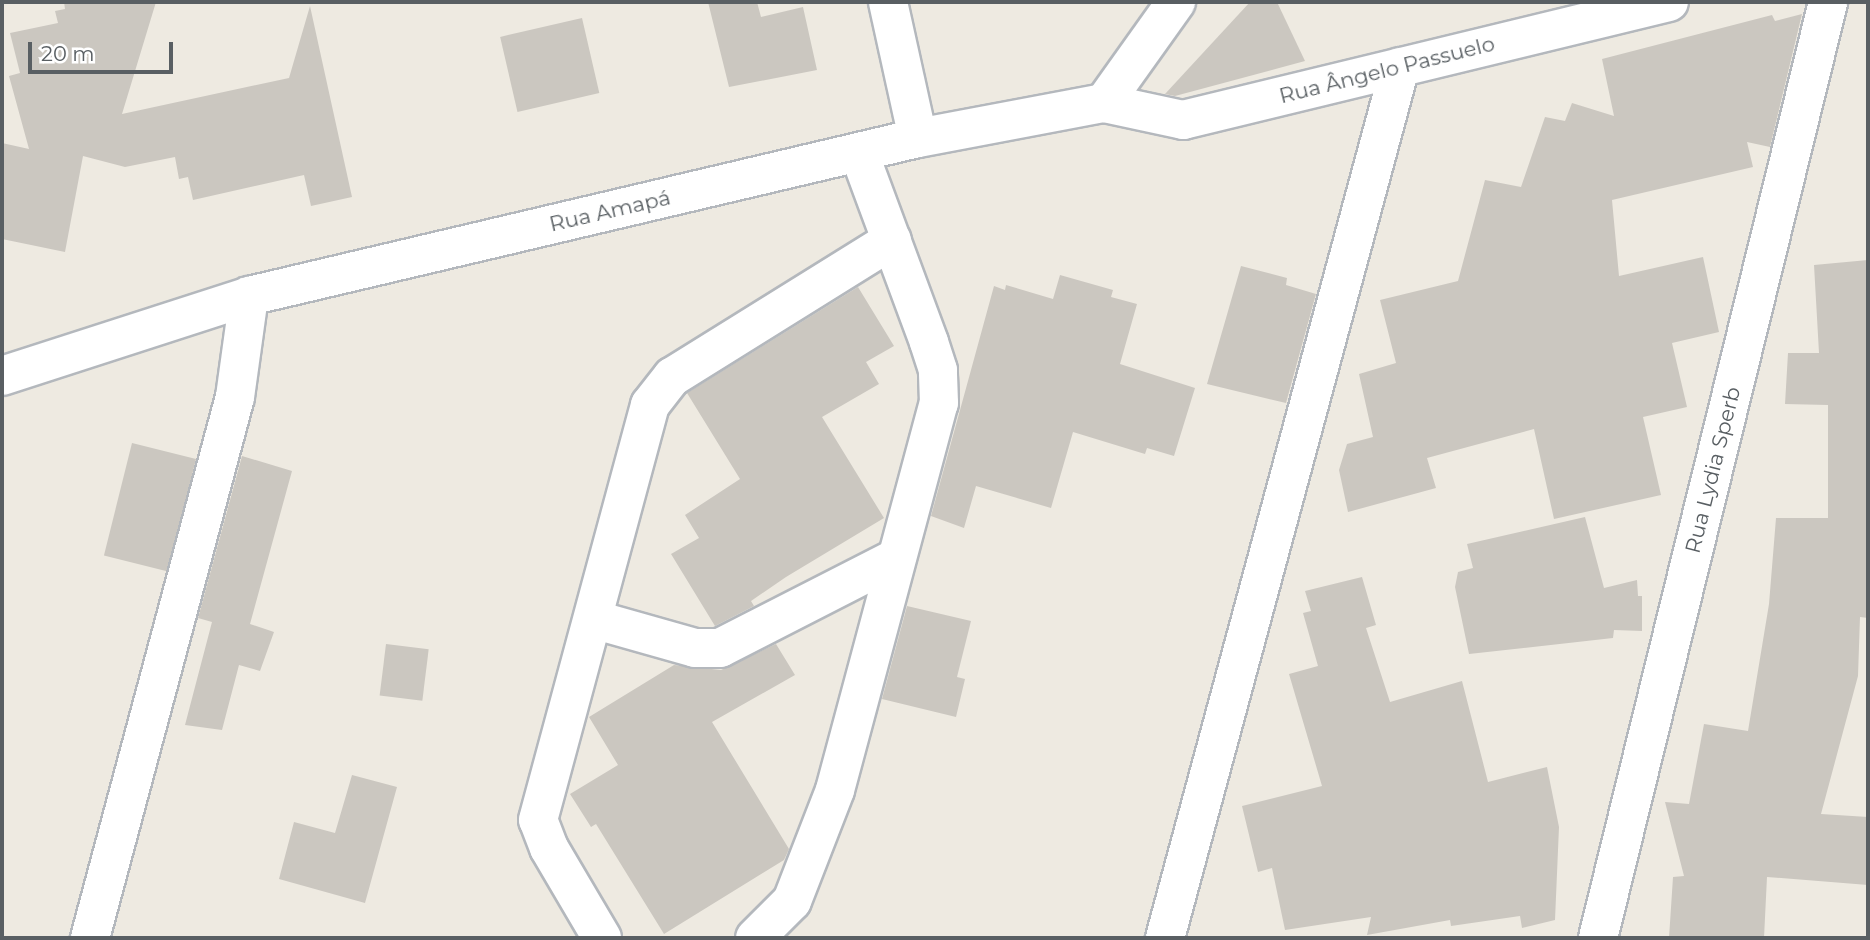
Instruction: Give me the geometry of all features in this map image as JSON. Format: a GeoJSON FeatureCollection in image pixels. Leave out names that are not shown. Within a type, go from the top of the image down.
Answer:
{"type":"FeatureCollection","features":[{"type":"Feature","properties":{"kind":"street"},"geometry":{"type":"LineString","coordinates":[[888,2],[918,138]]}},
{"type":"Feature","properties":{"kind":"street"},"geometry":{"type":"LineString","coordinates":[[1104,103],[1176,2]]}},
{"type":"Feature","properties":{"kind":"street","name":"Rua Ângelo Passuelo"},"geometry":{"type":"LineString","coordinates":[[1104,103],[1183,120],[1669,2]]}},
{"type":"Feature","properties":{"kind":"street","name":"Rua Lydia Sperb"},"geometry":{"type":"LineString","coordinates":[[1598,938],[1828,2]]}},
{"type":"Feature","properties":{"kind":"street"},"geometry":{"type":"LineString","coordinates":[[1165,938],[1399,67]]}},
{"type":"Feature","properties":{"kind":"street","name":"Rua Amapá"},"geometry":{"type":"LineString","coordinates":[[2,376],[249,296],[918,138],[1104,103]]}},
{"type":"Feature","properties":{"kind":"street"},"geometry":{"type":"LineString","coordinates":[[755,938],[792,901],[835,790],[939,403],[938,370],[859,153]]}},
{"type":"Feature","properties":{"kind":"street"},"geometry":{"type":"LineString","coordinates":[[602,938],[549,848],[538,820],[596,620],[650,405],[659,388],[892,240]]}},
{"type":"Feature","properties":{"kind":"street"},"geometry":{"type":"LineString","coordinates":[[90,938],[235,397],[249,296]]}},
{"type":"Feature","properties":{"kind":"street"},"geometry":{"type":"LineString","coordinates":[[596,620],[695,648],[720,648],[896,558]]}},
{"type":"Feature","properties":{"kind":"building"},"geometry":{"type":"Polygon","coordinates":[[[64,2],[156,2],[122,114],[289,78],[310,6],[352,197],[311,206],[304,175],[193,200],[188,177],[179,179],[175,157],[125,167],[83,156],[65,252],[2,239],[2,143],[29,149],[9,76],[20,73],[10,33],[58,23],[55,11],[65,9],[64,2]]]}},
{"type":"Feature","properties":{"kind":"building"},"geometry":{"type":"Polygon","coordinates":[[[708,2],[757,2],[761,17],[803,7],[817,70],[729,87],[708,2]]]}},
{"type":"Feature","properties":{"kind":"building"},"geometry":{"type":"Polygon","coordinates":[[[1250,2],[1277,2],[1305,61],[1175,96],[1165,94],[1250,2]]]}},
{"type":"Feature","properties":{"kind":"building"},"geometry":{"type":"Polygon","coordinates":[[[1802,14],[1770,147],[1747,142],[1753,167],[1612,200],[1619,276],[1703,257],[1719,332],[1672,343],[1687,407],[1643,417],[1661,495],[1554,519],[1534,429],[1427,458],[1436,488],[1348,512],[1339,470],[1347,444],[1373,437],[1359,374],[1396,363],[1380,300],[1458,281],[1485,180],[1521,187],[1545,117],[1565,121],[1572,103],[1614,116],[1602,59],[1772,15],[1775,21],[1802,14]]]}},
{"type":"Feature","properties":{"kind":"building"},"geometry":{"type":"Polygon","coordinates":[[[582,18],[599,93],[517,112],[500,37],[582,18]]]}},
{"type":"Feature","properties":{"kind":"building"},"geometry":{"type":"Polygon","coordinates":[[[1868,260],[1868,618],[1860,617],[1858,676],[1821,814],[1868,817],[1868,885],[1767,877],[1764,938],[1669,938],[1673,877],[1684,876],[1665,802],[1689,804],[1704,724],[1748,731],[1769,604],[1776,518],[1828,518],[1828,405],[1785,404],[1788,353],[1819,353],[1814,265],[1868,260]]]}},
{"type":"Feature","properties":{"kind":"building"},"geometry":{"type":"Polygon","coordinates":[[[1241,266],[1287,278],[1286,285],[1316,294],[1286,403],[1207,384],[1241,266]]]}},
{"type":"Feature","properties":{"kind":"building"},"geometry":{"type":"Polygon","coordinates":[[[1060,275],[1113,290],[1111,297],[1137,304],[1120,364],[1195,388],[1174,456],[1147,448],[1145,454],[1073,432],[1051,508],[976,486],[964,528],[931,516],[994,286],[1005,290],[1006,285],[1053,299],[1060,275]]]}},
{"type":"Feature","properties":{"kind":"building"},"geometry":{"type":"Polygon","coordinates":[[[858,287],[894,346],[866,362],[879,384],[822,417],[884,518],[786,577],[751,601],[754,606],[715,626],[671,554],[699,538],[685,515],[740,479],[687,393],[858,287]]]}},
{"type":"Feature","properties":{"kind":"building"},"geometry":{"type":"Polygon","coordinates":[[[132,443],[196,459],[168,572],[104,556],[132,443]]]}},
{"type":"Feature","properties":{"kind":"building"},"geometry":{"type":"Polygon","coordinates":[[[242,456],[292,471],[250,624],[274,632],[260,671],[239,665],[222,730],[185,725],[212,622],[198,618],[242,456]]]}},
{"type":"Feature","properties":{"kind":"building"},"geometry":{"type":"Polygon","coordinates":[[[1585,517],[1604,588],[1637,580],[1638,596],[1642,596],[1642,631],[1614,630],[1613,638],[1469,654],[1455,587],[1458,572],[1473,568],[1467,544],[1585,517]]]}},
{"type":"Feature","properties":{"kind":"building"},"geometry":{"type":"Polygon","coordinates":[[[1362,577],[1376,625],[1366,628],[1390,702],[1462,681],[1488,782],[1547,767],[1559,827],[1555,920],[1522,928],[1520,916],[1451,926],[1450,920],[1367,935],[1371,917],[1285,930],[1272,868],[1258,872],[1242,806],[1322,786],[1289,674],[1318,666],[1303,613],[1311,611],[1305,591],[1362,577]]]}},
{"type":"Feature","properties":{"kind":"building"},"geometry":{"type":"Polygon","coordinates":[[[907,606],[971,621],[957,677],[965,679],[956,717],[882,699],[907,606]]]}},
{"type":"Feature","properties":{"kind":"building"},"geometry":{"type":"Polygon","coordinates":[[[386,644],[429,649],[422,701],[380,696],[386,644]]]}},
{"type":"Feature","properties":{"kind":"building"},"geometry":{"type":"Polygon","coordinates":[[[776,644],[795,675],[712,722],[789,849],[784,860],[664,934],[596,824],[591,827],[570,794],[618,765],[589,717],[674,665],[721,670],[776,644]]]}},
{"type":"Feature","properties":{"kind":"building"},"geometry":{"type":"Polygon","coordinates":[[[352,775],[397,787],[365,903],[279,879],[294,822],[335,833],[352,775]]]}}]}
